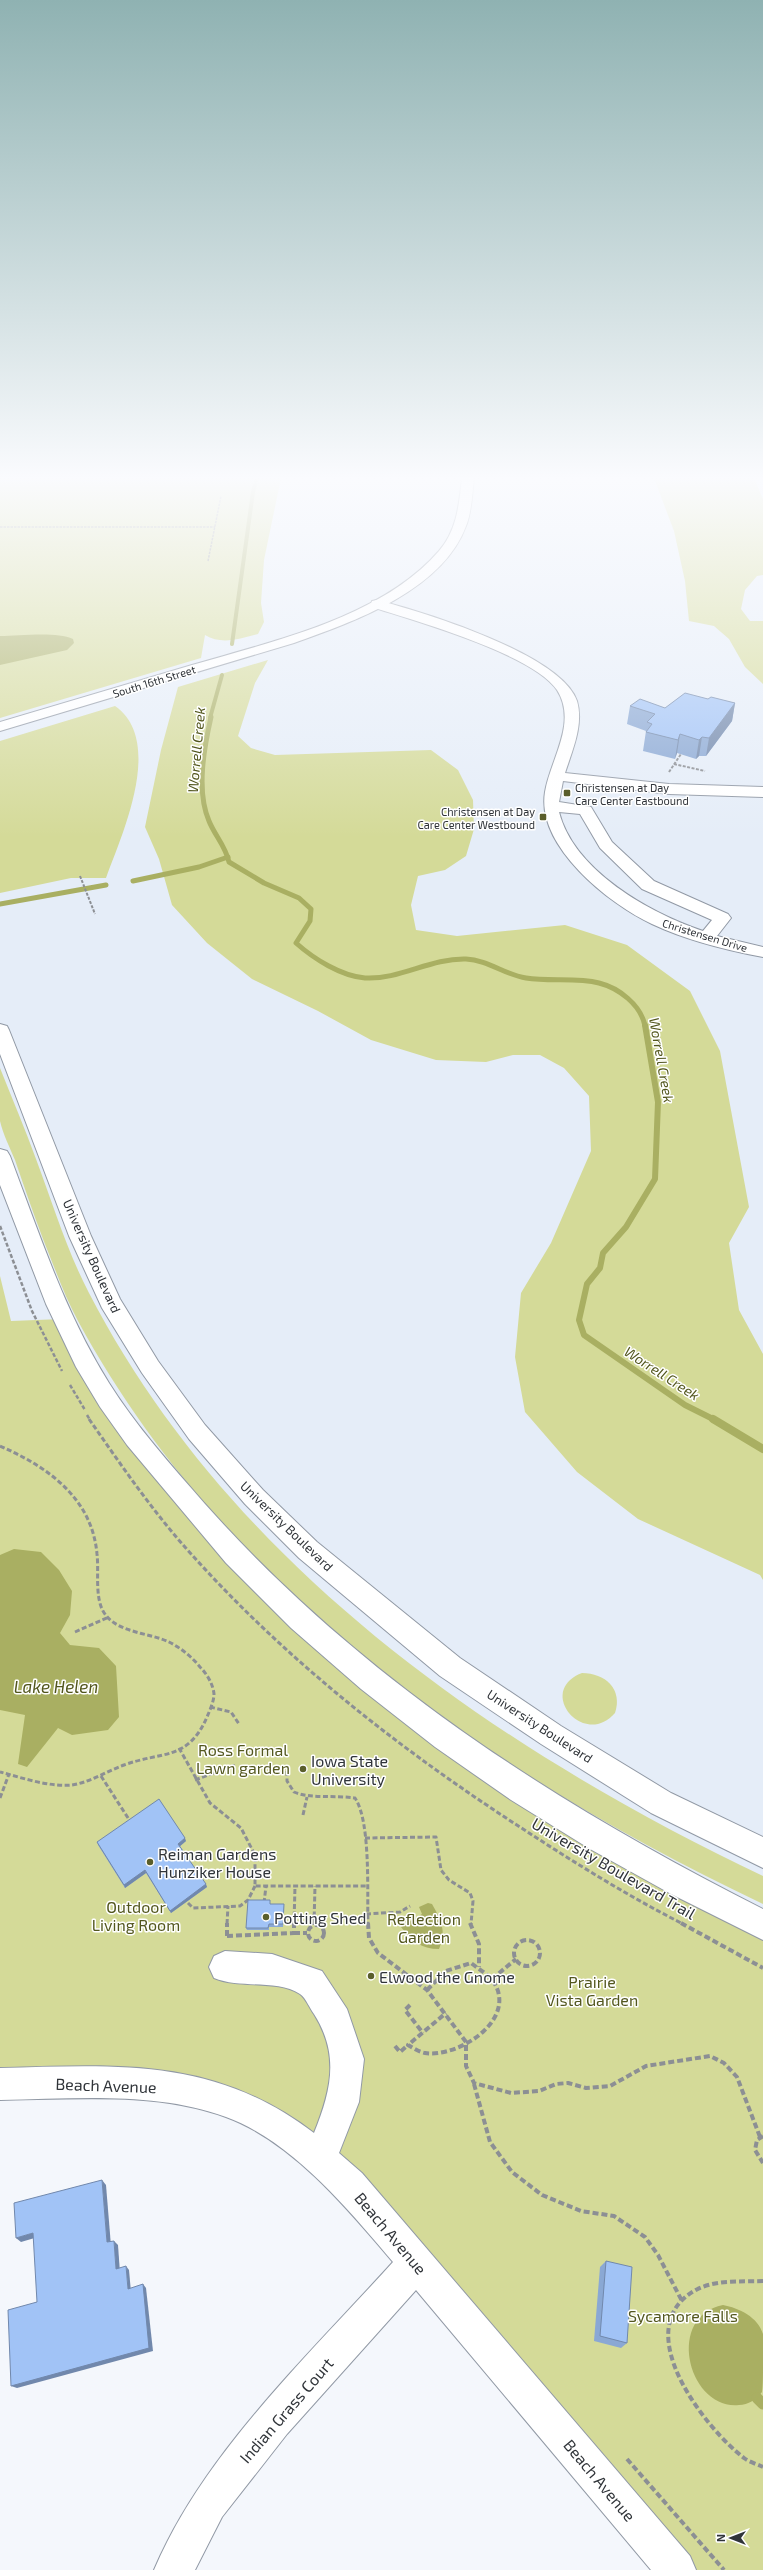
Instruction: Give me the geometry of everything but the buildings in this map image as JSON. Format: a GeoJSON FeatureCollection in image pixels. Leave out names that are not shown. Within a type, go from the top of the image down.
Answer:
{"type":"FeatureCollection","features":[{"type":"Feature","properties":{"kind":"main road","name":"South 16th Street"},"geometry":{"type":"LineString","coordinates":[[0,727],[289,640],[336,624],[386,598]]}},
{"type":"Feature","properties":{"kind":"main road","name":"Christensen Drive"},"geometry":{"type":"LineString","coordinates":[[377,604],[501,649],[527,660],[550,674],[567,696],[573,713],[565,749],[555,776],[551,806],[556,824],[570,850],[608,885],[658,920],[707,937],[763,952]]}},
{"type":"Feature","properties":{"kind":"main road"},"geometry":{"type":"LineString","coordinates":[[555,776],[669,789],[763,792]]}},
{"type":"Feature","properties":{"kind":"main road"},"geometry":{"type":"LineString","coordinates":[[551,806],[585,810],[606,845],[648,885],[722,918],[707,937]]}},
{"type":"Feature","properties":{"kind":"main road","name":"University Boulevard"},"geometry":{"type":"LineString","coordinates":[[0,1030],[80,1236],[110,1302],[150,1367],[197,1432],[254,1497],[308,1550],[450,1667],[551,1735],[661,1803],[763,1853]]}},
{"type":"Feature","properties":{"kind":"main road"},"geometry":{"type":"LineString","coordinates":[[0,1156],[36,1257],[62,1319],[101,1389],[150,1457],[207,1527],[261,1582],[334,1648],[418,1718],[520,1789],[635,1859],[763,1925]]}},
{"type":"Feature","properties":{"kind":"main road"},"geometry":{"type":"LineString","coordinates":[[225,1967],[272,1970],[311,1982],[336,2020],[348,2059],[343,2102],[320,2159]]}},
{"type":"Feature","properties":{"kind":"main road","name":"Beach Avenue"},"geometry":{"type":"LineString","coordinates":[[0,2084],[88,2083],[179,2088],[226,2100],[268,2121],[320,2159],[350,2185],[676,2570]]}},
{"type":"Feature","properties":{"kind":"main road","name":"Indian Grass Court"},"geometry":{"type":"LineString","coordinates":[[174,2570],[209,2504],[274,2421],[416,2263]]}},
{"type":"Feature","properties":{"kind":"path"},"geometry":{"type":"LineString","coordinates":[[80,876],[96,914]]}},
{"type":"Feature","properties":{"kind":"path"},"geometry":{"type":"LineString","coordinates":[[0,1446],[22,1455],[52,1476],[77,1497],[92,1531],[97,1550],[102,1609],[116,1624],[169,1642],[192,1659],[209,1676],[214,1695],[207,1718],[191,1743],[165,1754],[126,1764],[95,1780],[64,1785],[0,1772]]}},
{"type":"Feature","properties":{"kind":"path"},"geometry":{"type":"LineString","coordinates":[[74,1632],[109,1616]]}},
{"type":"Feature","properties":{"kind":"path"},"geometry":{"type":"LineString","coordinates":[[210,1707],[231,1712],[239,1724]]}},
{"type":"Feature","properties":{"kind":"path"},"geometry":{"type":"LineString","coordinates":[[179,1748],[195,1780],[210,1803],[241,1828],[255,1855],[255,1886],[248,1900],[240,1906],[193,1908],[188,1903]]}},
{"type":"Feature","properties":{"kind":"path"},"geometry":{"type":"LineString","coordinates":[[195,1780],[236,1765]]}},
{"type":"Feature","properties":{"kind":"path"},"geometry":{"type":"LineString","coordinates":[[287,1771],[286,1779],[293,1792],[307,1797],[328,1795],[355,1798],[361,1807],[365,1838],[366,1914],[369,1938],[378,1953],[427,1990],[446,2013],[466,2042],[466,2066],[474,2083],[490,2142],[512,2172],[542,2195],[581,2211],[614,2216],[645,2237],[658,2255],[682,2301]]}},
{"type":"Feature","properties":{"kind":"path"},"geometry":{"type":"LineString","coordinates":[[0,1798],[9,1774]]}},
{"type":"Feature","properties":{"kind":"path"},"geometry":{"type":"LineString","coordinates":[[101,1776],[131,1823]]}},
{"type":"Feature","properties":{"kind":"path"},"geometry":{"type":"LineString","coordinates":[[303,1815],[307,1797]]}},
{"type":"Feature","properties":{"kind":"path","name":"University Boulevard Trail"},"geometry":{"type":"LineString","coordinates":[[475,1797],[558,1852],[627,1894],[724,1943],[763,1968]]}},
{"type":"Feature","properties":{"kind":"path"},"geometry":{"type":"LineString","coordinates":[[365,1838],[436,1838],[441,1870],[449,1880],[470,1894],[473,1901],[470,1922],[479,1944],[479,1967]]}},
{"type":"Feature","properties":{"kind":"path"},"geometry":{"type":"LineString","coordinates":[[255,1886],[366,1886]]}},
{"type":"Feature","properties":{"kind":"path"},"geometry":{"type":"LineString","coordinates":[[264,1903],[266,1886]]}},
{"type":"Feature","properties":{"kind":"path"},"geometry":{"type":"LineString","coordinates":[[294,1933],[295,1886]]}},
{"type":"Feature","properties":{"kind":"path"},"geometry":{"type":"LineString","coordinates":[[227,1936],[308,1932],[314,1924],[315,1886]]}},
{"type":"Feature","properties":{"kind":"path"},"geometry":{"type":"LineString","coordinates":[[366,1914],[393,1913],[410,1906]]}},
{"type":"Feature","properties":{"kind":"path"},"geometry":{"type":"LineString","coordinates":[[308,1932],[313,1941],[322,1938],[324,1932],[322,1927],[314,1924]]}},
{"type":"Feature","properties":{"kind":"path"},"geometry":{"type":"LineString","coordinates":[[520,1940],[532,1940],[539,1946],[540,1956],[532,1966],[523,1966],[516,1959],[515,1946],[520,1940]]}},
{"type":"Feature","properties":{"kind":"path"},"geometry":{"type":"LineString","coordinates":[[492,1979],[516,1959]]}},
{"type":"Feature","properties":{"kind":"path"},"geometry":{"type":"LineString","coordinates":[[408,2045],[413,2050],[426,2055],[440,2055],[453,2051],[484,2032],[499,2014],[500,1997],[492,1979],[479,1967],[472,1963],[451,1967],[435,1979],[427,1990]]}},
{"type":"Feature","properties":{"kind":"path"},"geometry":{"type":"LineString","coordinates":[[410,2005],[405,2010],[423,2033]]}},
{"type":"Feature","properties":{"kind":"path"},"geometry":{"type":"LineString","coordinates":[[395,2046],[400,2052],[446,2013]]}},
{"type":"Feature","properties":{"kind":"path"},"geometry":{"type":"LineString","coordinates":[[474,2083],[511,2093],[539,2091],[556,2084],[568,2083],[586,2088],[610,2086],[646,2066],[710,2056],[724,2063],[737,2077],[761,2137],[754,2148],[757,2157],[763,2163]]}},
{"type":"Feature","properties":{"kind":"path"},"geometry":{"type":"LineString","coordinates":[[763,2281],[716,2282],[687,2296],[674,2312],[669,2332],[671,2360],[686,2395],[709,2424],[744,2459],[763,2467]]}},
{"type":"Feature","properties":{"kind":"shaded area"},"geometry":{"type":"Polygon","coordinates":[[[0,598],[763,598],[763,2570],[350,2185],[226,2100],[0,2084],[0,598]]]}},
{"type":"Feature","properties":{"kind":"green space"},"geometry":{"type":"Polygon","coordinates":[[[0,598],[261,598],[264,622],[258,634],[231,640],[218,640],[205,635],[201,658],[0,718],[0,598]]]}},
{"type":"Feature","properties":{"kind":"green space"},"geometry":{"type":"Polygon","coordinates":[[[687,598],[743,598],[741,609],[750,621],[763,621],[763,684],[745,667],[729,639],[714,626],[689,621],[687,598]]]}},
{"type":"Feature","properties":{"kind":"green space"},"geometry":{"type":"Polygon","coordinates":[[[268,660],[255,683],[238,736],[251,748],[275,755],[431,750],[458,770],[473,800],[474,829],[466,856],[445,870],[418,876],[411,905],[416,930],[457,936],[565,925],[627,945],[690,991],[720,1051],[749,1207],[729,1243],[739,1310],[763,1354],[763,1580],[760,1575],[638,1519],[577,1472],[525,1412],[515,1357],[521,1293],[551,1243],[591,1151],[589,1096],[564,1068],[540,1055],[513,1055],[486,1062],[436,1060],[371,1040],[318,1011],[252,979],[207,943],[172,905],[159,859],[145,827],[161,750],[178,687],[268,660]]]}},
{"type":"Feature","properties":{"kind":"green space"},"geometry":{"type":"Polygon","coordinates":[[[115,706],[130,722],[137,741],[138,764],[135,789],[129,813],[106,878],[71,878],[0,893],[0,741],[115,706]]]}},
{"type":"Feature","properties":{"kind":"green space"},"geometry":{"type":"Polygon","coordinates":[[[0,1068],[32,1148],[67,1244],[89,1293],[147,1391],[216,1480],[293,1563],[378,1638],[468,1707],[564,1769],[663,1825],[763,1876],[763,1904],[662,1853],[562,1796],[466,1734],[374,1665],[287,1590],[209,1508],[138,1418],[73,1311],[43,1239],[15,1160],[1,1126],[0,1068]]]}},
{"type":"Feature","properties":{"kind":"green space","name":"Iowa State University"},"geometry":{"type":"Polygon","coordinates":[[[0,1276],[11,1321],[62,1319],[150,1457],[418,1718],[763,1925],[763,2570],[676,2570],[350,2185],[226,2100],[0,2084],[0,1276]]]}},
{"type":"Feature","properties":{"kind":"green space"},"geometry":{"type":"Polygon","coordinates":[[[582,1673],[605,1679],[614,1690],[617,1704],[615,1713],[603,1722],[590,1724],[579,1721],[569,1713],[564,1703],[563,1692],[569,1681],[582,1673]]]}},
{"type":"Feature","properties":{"kind":"water"},"geometry":{"type":"Polygon","coordinates":[[[37,634],[57,635],[73,639],[74,643],[67,650],[0,665],[0,636],[37,634]]]}},
{"type":"Feature","properties":{"kind":"water","name":"Lake Helen"},"geometry":{"type":"Polygon","coordinates":[[[14,1549],[41,1552],[59,1570],[72,1591],[70,1615],[60,1633],[70,1645],[99,1648],[116,1666],[119,1717],[108,1730],[72,1735],[58,1728],[27,1767],[18,1764],[25,1715],[0,1710],[0,1555],[14,1549]]]}},
{"type":"Feature","properties":{"kind":"water"},"geometry":{"type":"Polygon","coordinates":[[[428,1903],[432,1904],[442,1926],[443,1937],[439,1949],[422,1946],[413,1940],[401,1927],[422,1914],[419,1907],[428,1903]]]}},
{"type":"Feature","properties":{"kind":"water"},"geometry":{"type":"Polygon","coordinates":[[[723,2305],[735,2308],[747,2314],[761,2328],[763,2334],[762,2392],[752,2401],[742,2405],[721,2403],[707,2393],[696,2378],[690,2361],[689,2343],[694,2326],[705,2313],[723,2305]]]}},
{"type":"Feature","properties":{"kind":"waterway","name":"Worrell Creek"},"geometry":{"type":"LineString","coordinates":[[232,644],[238,598]]}},
{"type":"Feature","properties":{"kind":"waterway","name":"Worrell Creek"},"geometry":{"type":"LineString","coordinates":[[210,718],[222,675]]}},
{"type":"Feature","properties":{"kind":"waterway","name":"Worrell Creek"},"geometry":{"type":"LineString","coordinates":[[211,717],[202,769],[203,796],[209,821],[227,857]]}},
{"type":"Feature","properties":{"kind":"waterway"},"geometry":{"type":"LineString","coordinates":[[133,881],[199,867],[227,857]]}},
{"type":"Feature","properties":{"kind":"waterway","name":"Worrell Creek"},"geometry":{"type":"LineString","coordinates":[[227,857],[229,862],[264,883],[299,898],[311,909],[310,921],[296,943],[319,961],[337,970],[356,977],[378,978],[403,973],[440,962],[466,959],[482,962],[511,974],[526,978],[590,981],[607,985],[628,998],[639,1011],[645,1026]]}},
{"type":"Feature","properties":{"kind":"waterway"},"geometry":{"type":"LineString","coordinates":[[0,904],[106,885]]}},
{"type":"Feature","properties":{"kind":"waterway","name":"Worrell Creek"},"geometry":{"type":"LineString","coordinates":[[645,1025],[658,1102],[655,1179],[626,1227],[603,1253],[600,1268],[587,1284],[579,1320],[584,1335],[685,1405],[713,1419]]}},
{"type":"Feature","properties":{"kind":"waterway","name":"Worrell Creek"},"geometry":{"type":"LineString","coordinates":[[713,1419],[763,1449]]}},
{"type":"Feature","properties":{"kind":"waterway"},"geometry":{"type":"LineString","coordinates":[[757,2398],[763,2404]]}},
{"type":"Feature","properties":{"kind":"place","name":"Christensen at Day Care Center Eastbound"},"geometry":{"type":"Point","coordinates":[567,793]}},
{"type":"Feature","properties":{"kind":"place","name":"Christensen at Day Care Center Westbound"},"geometry":{"type":"Point","coordinates":[543,817]}},
{"type":"Feature","properties":{"kind":"place","name":"Iowa State University"},"geometry":{"type":"Point","coordinates":[303,1769]}},
{"type":"Feature","properties":{"kind":"place","name":"Reiman Gardens Hunziker House"},"geometry":{"type":"Point","coordinates":[150,1862]}},
{"type":"Feature","properties":{"kind":"place","name":"Potting Shed"},"geometry":{"type":"Point","coordinates":[266,1917]}},
{"type":"Feature","properties":{"kind":"place","name":"Elwood the Gnome"},"geometry":{"type":"Point","coordinates":[371,1976]}},
{"type":"Feature","properties":{"kind":"park label","name":"Ross Formal Lawn garden"},"geometry":{"type":"Point","coordinates":[243,1758]}},
{"type":"Feature","properties":{"kind":"park label","name":"Outdoor Living Room"},"geometry":{"type":"Point","coordinates":[136,1915]}},
{"type":"Feature","properties":{"kind":"park label","name":"Reflection Garden"},"geometry":{"type":"Point","coordinates":[424,1927]}},
{"type":"Feature","properties":{"kind":"park label","name":"Prairie Vista Garden"},"geometry":{"type":"Point","coordinates":[592,1990]}},
{"type":"Feature","properties":{"kind":"park label","name":"Sycamore Falls"},"geometry":{"type":"Point","coordinates":[683,2315]}}]}
